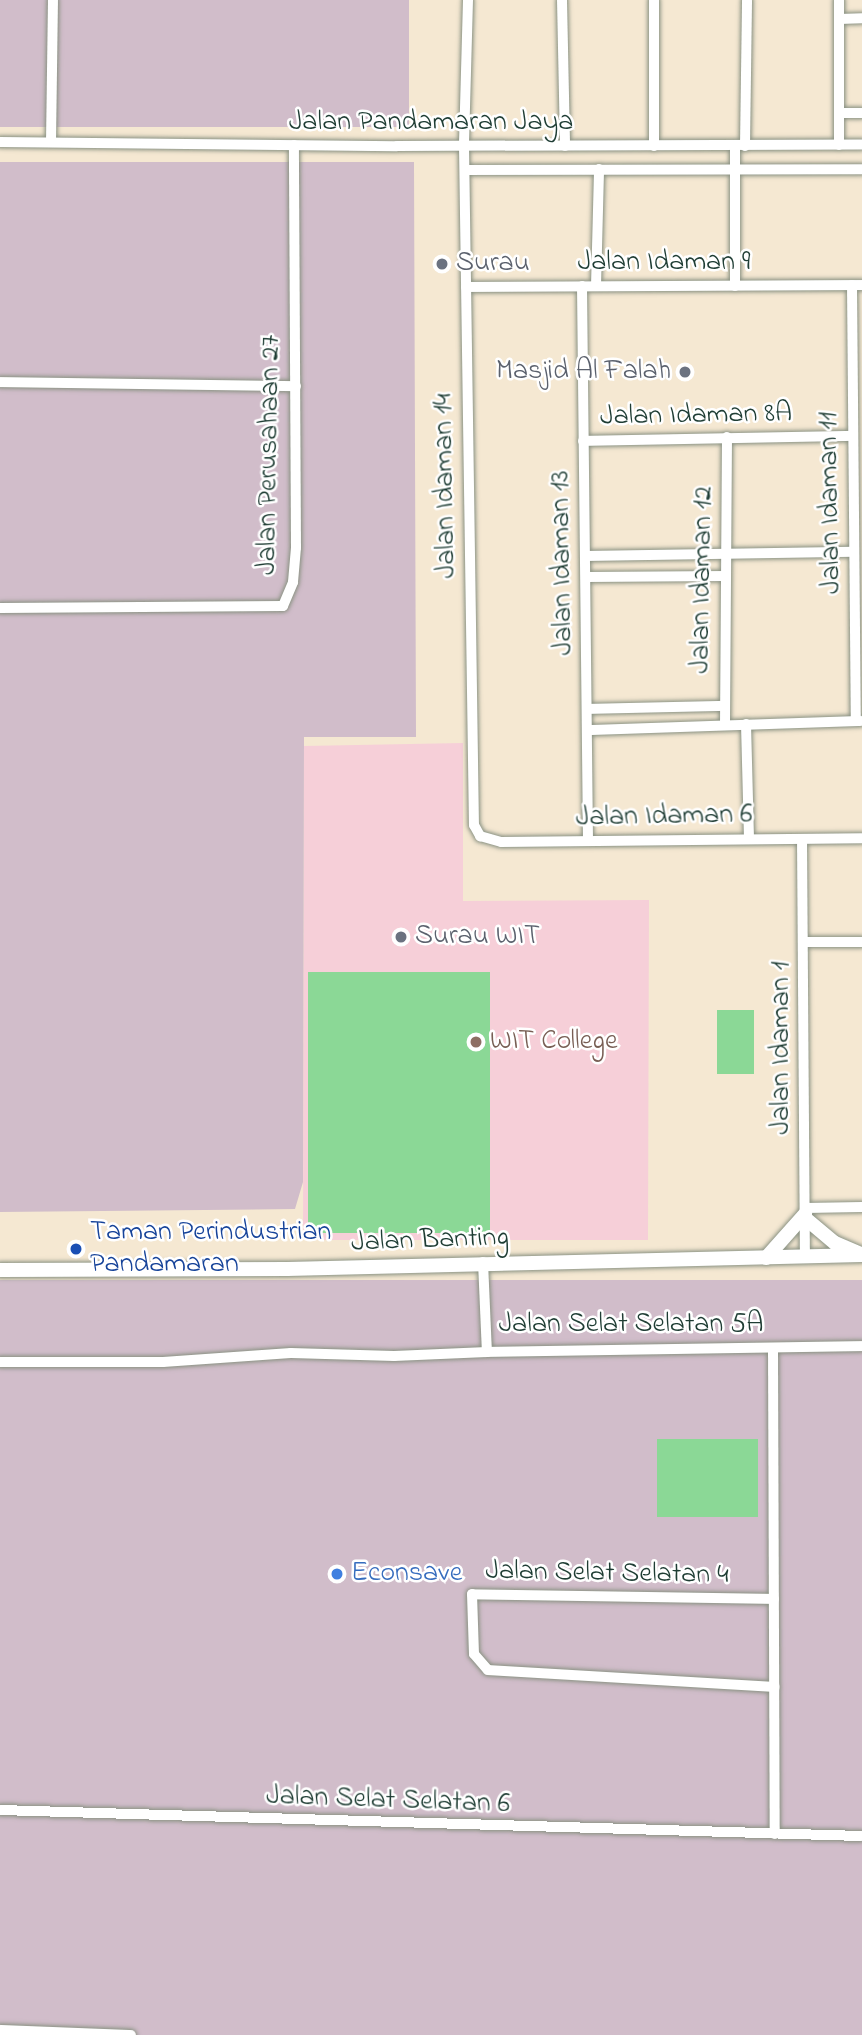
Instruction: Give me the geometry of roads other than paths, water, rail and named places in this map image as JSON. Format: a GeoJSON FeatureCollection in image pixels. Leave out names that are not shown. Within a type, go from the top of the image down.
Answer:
{"type":"FeatureCollection","features":[{"type":"Feature","properties":{"kind":"main road"},"geometry":{"type":"LineString","coordinates":[[766,1258],[805,1213],[835,1243],[862,1254]]}},
{"type":"Feature","properties":{"kind":"main road","name":"Jalan Banting"},"geometry":{"type":"LineString","coordinates":[[0,1270],[287,1269],[862,1254]]}},
{"type":"Feature","properties":{"kind":"street"},"geometry":{"type":"LineString","coordinates":[[51,142],[53,0]]}},
{"type":"Feature","properties":{"kind":"street","name":"Jalan Idaman 14"},"geometry":{"type":"LineString","coordinates":[[468,0],[464,146],[474,825]]}},
{"type":"Feature","properties":{"kind":"street"},"geometry":{"type":"LineString","coordinates":[[562,0],[565,146]]}},
{"type":"Feature","properties":{"kind":"street"},"geometry":{"type":"LineString","coordinates":[[654,0],[654,146]]}},
{"type":"Feature","properties":{"kind":"street"},"geometry":{"type":"LineString","coordinates":[[735,286],[735,171],[740,146],[747,0]]}},
{"type":"Feature","properties":{"kind":"street"},"geometry":{"type":"LineString","coordinates":[[839,0],[839,145]]}},
{"type":"Feature","properties":{"kind":"street"},"geometry":{"type":"LineString","coordinates":[[839,19],[862,18]]}},
{"type":"Feature","properties":{"kind":"street"},"geometry":{"type":"LineString","coordinates":[[839,113],[862,113]]}},
{"type":"Feature","properties":{"kind":"street","name":"Jalan Pandamaran Jaya"},"geometry":{"type":"LineString","coordinates":[[0,142],[464,146],[862,144]]}},
{"type":"Feature","properties":{"kind":"street","name":"Jalan Perusahaan 27"},"geometry":{"type":"LineString","coordinates":[[0,608],[284,606],[293,582],[296,548],[294,145]]}},
{"type":"Feature","properties":{"kind":"street"},"geometry":{"type":"LineString","coordinates":[[596,286],[599,169]]}},
{"type":"Feature","properties":{"kind":"street","name":"Jalan Pandamaran Jaya"},"geometry":{"type":"LineString","coordinates":[[465,170],[862,169]]}},
{"type":"Feature","properties":{"kind":"street","name":"Jalan Idaman 9"},"geometry":{"type":"LineString","coordinates":[[466,288],[857,285]]}},
{"type":"Feature","properties":{"kind":"street","name":"Jalan Idaman 11"},"geometry":{"type":"LineString","coordinates":[[857,285],[853,436],[859,721]]}},
{"type":"Feature","properties":{"kind":"street","name":"Jalan Idaman 13"},"geometry":{"type":"LineString","coordinates":[[582,286],[589,709],[588,840]]}},
{"type":"Feature","properties":{"kind":"street"},"geometry":{"type":"LineString","coordinates":[[0,382],[296,386]]}},
{"type":"Feature","properties":{"kind":"street","name":"Jalan Idaman 8A"},"geometry":{"type":"LineString","coordinates":[[583,441],[853,436]]}},
{"type":"Feature","properties":{"kind":"street","name":"Jalan Idaman 12"},"geometry":{"type":"LineString","coordinates":[[725,724],[727,437]]}},
{"type":"Feature","properties":{"kind":"street"},"geometry":{"type":"LineString","coordinates":[[585,556],[854,552]]}},
{"type":"Feature","properties":{"kind":"street"},"geometry":{"type":"LineString","coordinates":[[586,577],[726,576]]}},
{"type":"Feature","properties":{"kind":"street"},"geometry":{"type":"LineString","coordinates":[[589,709],[724,706]]}},
{"type":"Feature","properties":{"kind":"street"},"geometry":{"type":"LineString","coordinates":[[589,730],[859,721]]}},
{"type":"Feature","properties":{"kind":"street"},"geometry":{"type":"LineString","coordinates":[[746,724],[749,838]]}},
{"type":"Feature","properties":{"kind":"street","name":"Jalan Idaman 6"},"geometry":{"type":"LineString","coordinates":[[474,825],[489,841],[862,838]]}},
{"type":"Feature","properties":{"kind":"street","name":"Jalan Idaman 1"},"geometry":{"type":"LineString","coordinates":[[803,839],[805,1257]]}},
{"type":"Feature","properties":{"kind":"street"},"geometry":{"type":"LineString","coordinates":[[805,942],[862,942]]}},
{"type":"Feature","properties":{"kind":"street"},"geometry":{"type":"LineString","coordinates":[[805,1213],[862,1207]]}},
{"type":"Feature","properties":{"kind":"street","name":"Jalan Selat Selatan 5A"},"geometry":{"type":"LineString","coordinates":[[483,1262],[486,1352],[862,1346]]}},
{"type":"Feature","properties":{"kind":"street"},"geometry":{"type":"LineString","coordinates":[[773,1348],[775,1834]]}},
{"type":"Feature","properties":{"kind":"street"},"geometry":{"type":"LineString","coordinates":[[0,1363],[163,1362],[291,1353],[394,1356],[486,1352]]}},
{"type":"Feature","properties":{"kind":"street","name":"Jalan Selat Selatan 4"},"geometry":{"type":"LineString","coordinates":[[774,1599],[472,1594],[474,1654],[488,1670],[774,1687]]}},
{"type":"Feature","properties":{"kind":"street","name":"Jalan Selat Selatan 6"},"geometry":{"type":"LineString","coordinates":[[0,1810],[862,1836]]}},
{"type":"Feature","properties":{"kind":"street"},"geometry":{"type":"LineString","coordinates":[[0,2030],[131,2035]]}},
{"type":"Feature","properties":{"kind":"place","name":"Surau"},"geometry":{"type":"Point","coordinates":[442,264]}},
{"type":"Feature","properties":{"kind":"place","name":"Masjid Al Falah"},"geometry":{"type":"Point","coordinates":[685,372]}},
{"type":"Feature","properties":{"kind":"place","name":"Surau WIT"},"geometry":{"type":"Point","coordinates":[401,937]}},
{"type":"Feature","properties":{"kind":"place","name":"WIT College"},"geometry":{"type":"Point","coordinates":[476,1042]}},
{"type":"Feature","properties":{"kind":"place","name":"Taman Perindustrian Pandamaran"},"geometry":{"type":"Point","coordinates":[76,1249]}},
{"type":"Feature","properties":{"kind":"place","name":"Econsave"},"geometry":{"type":"Point","coordinates":[337,1574]}}]}
